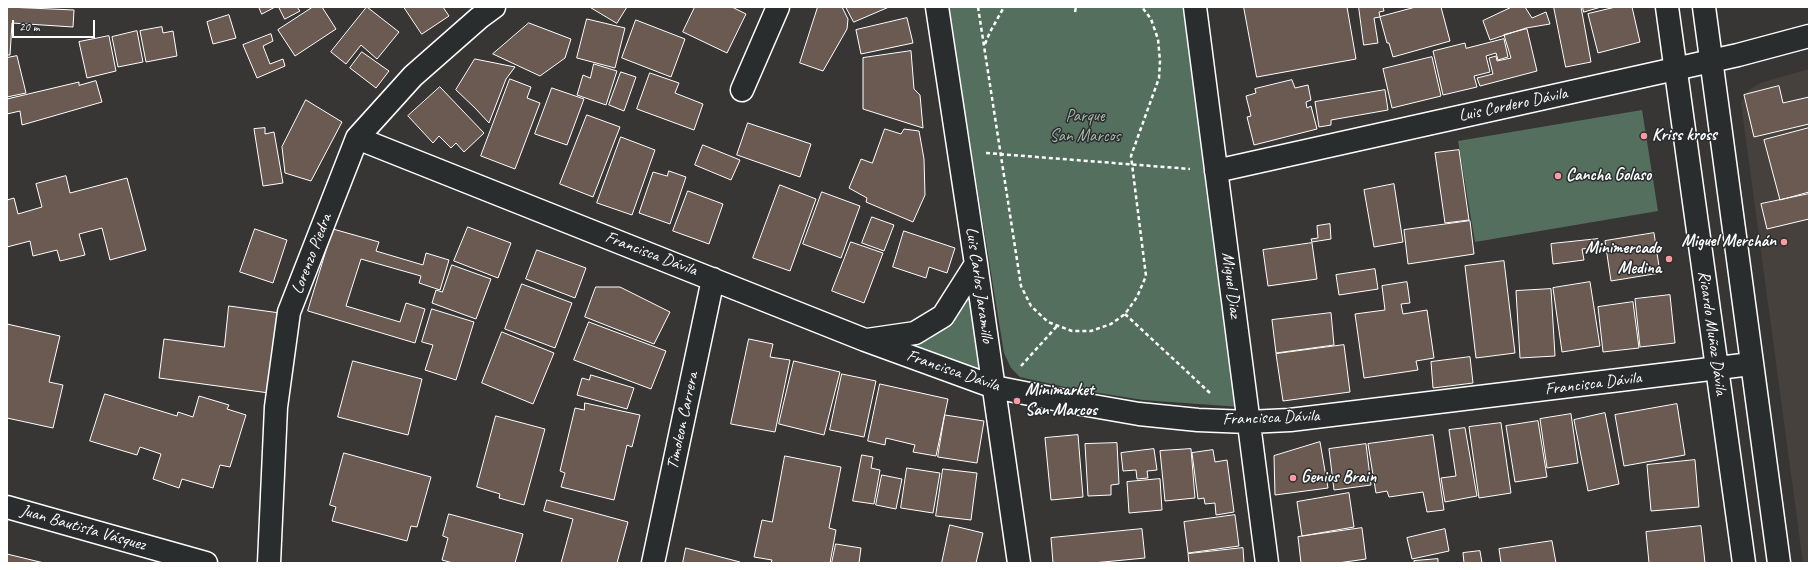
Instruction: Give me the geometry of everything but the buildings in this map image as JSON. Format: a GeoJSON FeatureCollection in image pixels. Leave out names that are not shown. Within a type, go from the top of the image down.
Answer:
{"type":"FeatureCollection","features":[{"type":"Feature","properties":{"kind":"street","name":"Lorenzo Piedra"},"geometry":{"type":"LineString","coordinates":[[269,563],[276,407],[289,312],[357,138],[413,76],[479,18],[494,7]]}},
{"type":"Feature","properties":{"kind":"street"},"geometry":{"type":"LineString","coordinates":[[742,90],[778,7]]}},
{"type":"Feature","properties":{"kind":"street","name":"Luis Carlos Jaramillo"},"geometry":{"type":"LineString","coordinates":[[937,7],[976,264],[998,387],[1019,563]]}},
{"type":"Feature","properties":{"kind":"street","name":"Miguel Diaz"},"geometry":{"type":"LineString","coordinates":[[1195,7],[1267,563]]}},
{"type":"Feature","properties":{"kind":"street","name":"Ricardo Muñoz Dávila"},"geometry":{"type":"LineString","coordinates":[[1666,7],[1718,368],[1744,563]]}},
{"type":"Feature","properties":{"kind":"street","name":"Ricardo Muñoz Dávila"},"geometry":{"type":"LineString","coordinates":[[1704,7],[1779,563]]}},
{"type":"Feature","properties":{"kind":"street","name":"Luis Cordero Dávila"},"geometry":{"type":"LineString","coordinates":[[1216,171],[1712,61],[1809,36]]}},
{"type":"Feature","properties":{"kind":"street","name":"Francisca Dávila"},"geometry":{"type":"LineString","coordinates":[[357,138],[865,340],[998,387],[1140,414],[1198,420],[1248,422],[1290,420],[1751,364]]}},
{"type":"Feature","properties":{"kind":"street"},"geometry":{"type":"LineString","coordinates":[[865,340],[915,332],[943,316],[976,264]]}},
{"type":"Feature","properties":{"kind":"street","name":"Timoleon Carrera"},"geometry":{"type":"LineString","coordinates":[[653,563],[713,279]]}},
{"type":"Feature","properties":{"kind":"street","name":"Juan Bautista Vásquez"},"geometry":{"type":"LineString","coordinates":[[7,507],[206,563]]}},
{"type":"Feature","properties":{"kind":"path"},"geometry":{"type":"LineString","coordinates":[[978,7],[985,44],[1021,286],[1031,306],[1048,322],[1072,330],[1091,331],[1111,324],[1125,314],[1137,297],[1146,276],[1131,156],[1158,78],[1160,61],[1158,40],[1151,19],[1142,7]]}},
{"type":"Feature","properties":{"kind":"path"},"geometry":{"type":"LineString","coordinates":[[985,44],[1004,7]]}},
{"type":"Feature","properties":{"kind":"path"},"geometry":{"type":"LineString","coordinates":[[1076,7],[1076,12]]}},
{"type":"Feature","properties":{"kind":"path"},"geometry":{"type":"LineString","coordinates":[[959,152],[1216,171]]}},
{"type":"Feature","properties":{"kind":"path"},"geometry":{"type":"LineString","coordinates":[[1125,314],[1211,394]]}},
{"type":"Feature","properties":{"kind":"path"},"geometry":{"type":"LineString","coordinates":[[998,387],[1058,325]]}},
{"type":"Feature","properties":{"kind":"shaded area","name":"Miguel Merchán"},"geometry":{"type":"Polygon","coordinates":[[[1809,69],[1809,563],[1803,563],[1741,103],[1749,90],[1760,83],[1809,69]]]}},
{"type":"Feature","properties":{"kind":"green space","name":"Parque San Marcos"},"geometry":{"type":"Polygon","coordinates":[[[948,7],[1187,7],[1240,407],[1143,400],[1074,389],[1020,377],[1011,368],[1004,353],[948,7]]]}},
{"type":"Feature","properties":{"kind":"green space","name":"Cancha Golaso"},"geometry":{"type":"Polygon","coordinates":[[[1642,110],[1658,211],[1475,242],[1458,141],[1642,110]]]}},
{"type":"Feature","properties":{"kind":"green space"},"geometry":{"type":"Polygon","coordinates":[[[972,284],[984,375],[896,345],[972,284]]]}},
{"type":"Feature","properties":{"kind":"place","name":"Kriss kross"},"geometry":{"type":"Point","coordinates":[1644,136]}},
{"type":"Feature","properties":{"kind":"place","name":"Cancha Golaso"},"geometry":{"type":"Point","coordinates":[1558,176]}},
{"type":"Feature","properties":{"kind":"place","name":"Miguel Merchán"},"geometry":{"type":"Point","coordinates":[1784,242]}},
{"type":"Feature","properties":{"kind":"place","name":"Minimercado Medina"},"geometry":{"type":"Point","coordinates":[1669,259]}},
{"type":"Feature","properties":{"kind":"place","name":"Minimarket San Marcos"},"geometry":{"type":"Point","coordinates":[1017,401]}},
{"type":"Feature","properties":{"kind":"place","name":"Genius Brain"},"geometry":{"type":"Point","coordinates":[1293,478]}}]}
